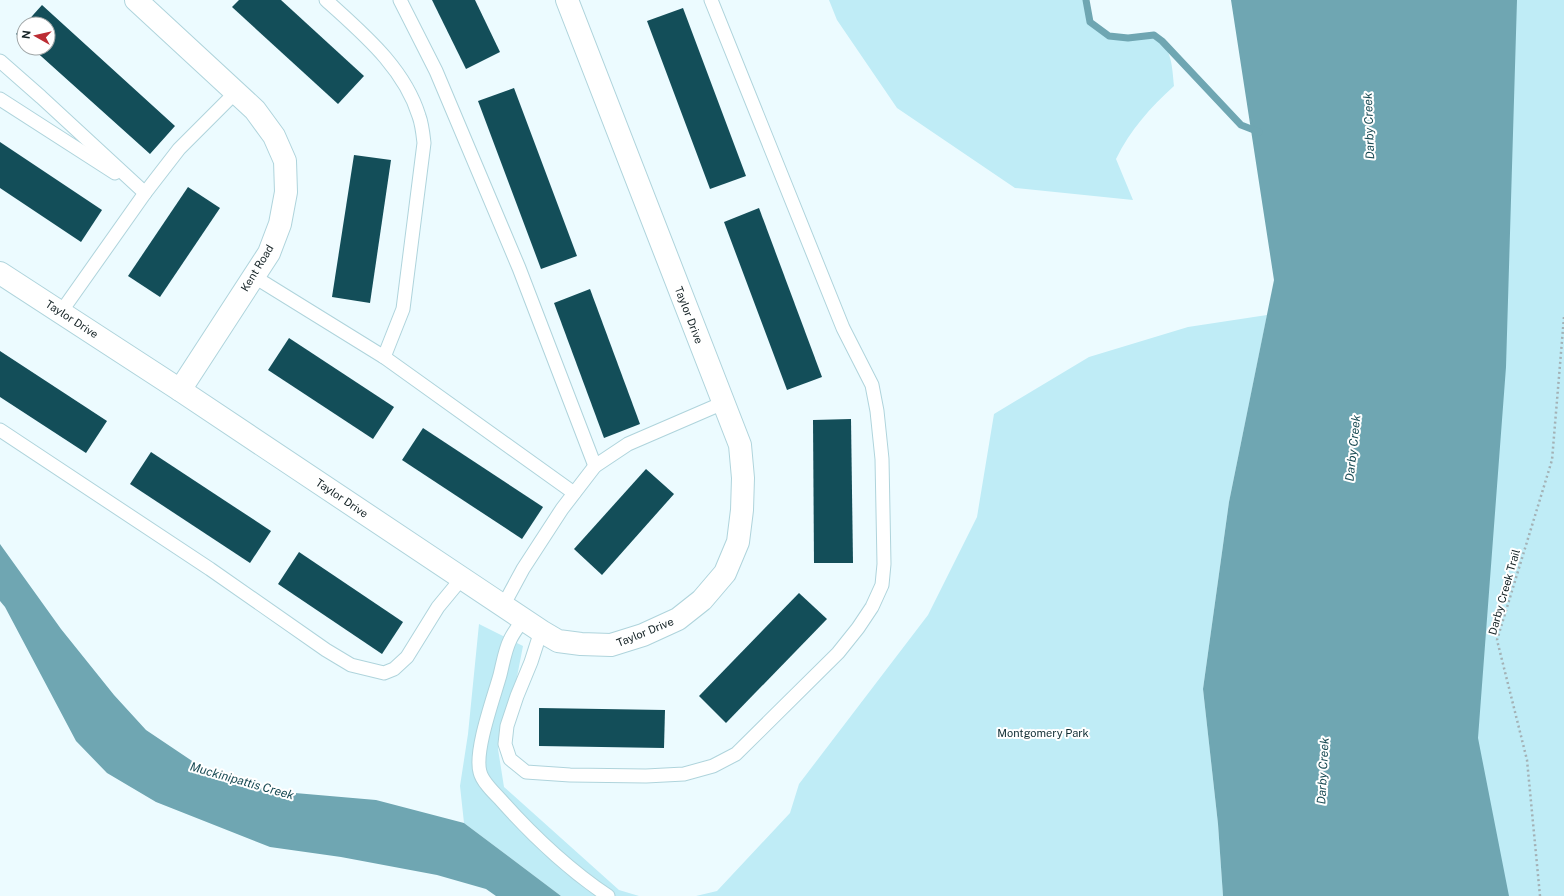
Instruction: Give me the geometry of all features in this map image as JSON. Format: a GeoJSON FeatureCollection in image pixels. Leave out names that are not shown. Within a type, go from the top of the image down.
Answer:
{"type":"FeatureCollection","features":[{"type":"Feature","properties":{"kind":"street","name":"Kent Road"},"geometry":{"type":"LineString","coordinates":[[136,0],[255,110],[274,136],[285,161],[286,192],[280,224],[269,253],[180,390]]}},
{"type":"Feature","properties":{"kind":"street","name":"Taylor Drive"},"geometry":{"type":"LineString","coordinates":[[0,273],[180,390],[503,606],[558,641],[580,644],[611,645],[643,635],[678,619],[702,600],[725,573],[738,542],[742,510],[743,478],[740,445],[567,0]]}},
{"type":"Feature","properties":{"kind":"lane"},"geometry":{"type":"LineString","coordinates":[[326,0],[388,59],[408,91],[419,116],[424,143],[403,309],[384,357]]}},
{"type":"Feature","properties":{"kind":"lane"},"geometry":{"type":"LineString","coordinates":[[400,0],[446,93],[519,268],[595,466]]}},
{"type":"Feature","properties":{"kind":"lane"},"geometry":{"type":"LineString","coordinates":[[541,631],[532,662],[517,696],[507,726],[506,744],[510,759],[526,772],[578,776],[646,776],[684,774],[713,766],[736,754],[838,653],[869,612],[882,585],[884,564],[882,460],[877,411],[872,385],[843,328],[711,0]]}},
{"type":"Feature","properties":{"kind":"lane"},"geometry":{"type":"LineString","coordinates":[[0,61],[145,193]]}},
{"type":"Feature","properties":{"kind":"lane"},"geometry":{"type":"LineString","coordinates":[[61,312],[145,193],[179,149],[236,92]]}},
{"type":"Feature","properties":{"kind":"lane"},"geometry":{"type":"LineString","coordinates":[[0,100],[145,193]]}},
{"type":"Feature","properties":{"kind":"lane"},"geometry":{"type":"LineString","coordinates":[[253,276],[384,357],[574,493]]}},
{"type":"Feature","properties":{"kind":"lane"},"geometry":{"type":"LineString","coordinates":[[503,606],[523,568],[574,493],[595,466],[628,444],[723,403]]}},
{"type":"Feature","properties":{"kind":"lane"},"geometry":{"type":"LineString","coordinates":[[0,430],[204,564],[326,650],[351,665],[384,672],[394,668],[407,657],[438,607],[462,578]]}},
{"type":"Feature","properties":{"kind":"lane"},"geometry":{"type":"LineString","coordinates":[[523,619],[510,639],[481,743],[478,760],[480,773],[492,790],[522,823],[584,879],[608,896]]}},
{"type":"Feature","properties":{"kind":"path","name":"Darby Creek Trail"},"geometry":{"type":"LineString","coordinates":[[1540,896],[1527,760],[1497,640],[1552,460],[1564,316]]}},
{"type":"Feature","properties":{"kind":"green space"},"geometry":{"type":"Polygon","coordinates":[[[829,0],[1086,0],[1090,22],[1109,36],[1128,38],[1154,35],[1160,40],[1168,51],[1172,64],[1174,86],[1141,120],[1128,138],[1116,159],[1133,200],[1015,188],[897,108],[837,20],[829,0]]]}},
{"type":"Feature","properties":{"kind":"green space"},"geometry":{"type":"Polygon","coordinates":[[[1481,0],[1564,0],[1564,896],[1483,896],[1473,826],[1481,0]]]}},
{"type":"Feature","properties":{"kind":"green space","name":"Montgomery Park"},"geometry":{"type":"Polygon","coordinates":[[[1267,315],[1229,502],[1203,689],[1218,824],[1223,896],[696,896],[717,891],[790,813],[799,784],[928,615],[977,517],[994,414],[1089,357],[1188,327],[1267,315]]]}},
{"type":"Feature","properties":{"kind":"green space"},"geometry":{"type":"Polygon","coordinates":[[[479,624],[523,646],[516,682],[503,718],[498,749],[504,787],[619,890],[639,896],[561,896],[464,823],[460,786],[468,734],[479,624]]]}},
{"type":"Feature","properties":{"kind":"water","name":"Darby Creek"},"geometry":{"type":"Polygon","coordinates":[[[1231,0],[1517,0],[1506,367],[1478,738],[1509,896],[1223,896],[1218,824],[1203,689],[1229,502],[1274,280],[1231,0]]]}},
{"type":"Feature","properties":{"kind":"water"},"geometry":{"type":"Polygon","coordinates":[[[0,544],[61,629],[114,695],[146,730],[210,773],[272,791],[376,800],[464,823],[561,896],[496,896],[486,889],[437,875],[341,857],[270,847],[156,802],[107,773],[76,741],[5,607],[0,601],[0,544]]]}},
{"type":"Feature","properties":{"kind":"building"},"geometry":{"type":"Polygon","coordinates":[[[239,0],[281,0],[364,76],[338,104],[232,7],[239,0]]]}},
{"type":"Feature","properties":{"kind":"building"},"geometry":{"type":"Polygon","coordinates":[[[432,0],[475,0],[500,52],[466,69],[432,0]]]}},
{"type":"Feature","properties":{"kind":"building"},"geometry":{"type":"Polygon","coordinates":[[[42,5],[54,16],[32,16],[42,5]]]}},
{"type":"Feature","properties":{"kind":"building"},"geometry":{"type":"Polygon","coordinates":[[[683,8],[746,176],[710,189],[647,21],[683,8]]]}},
{"type":"Feature","properties":{"kind":"building"},"geometry":{"type":"Polygon","coordinates":[[[56,18],[175,126],[150,154],[41,56],[56,56],[56,18]]]}},
{"type":"Feature","properties":{"kind":"building"},"geometry":{"type":"Polygon","coordinates":[[[514,88],[577,256],[541,269],[478,101],[514,88]]]}},
{"type":"Feature","properties":{"kind":"building"},"geometry":{"type":"Polygon","coordinates":[[[0,142],[102,210],[81,242],[0,188],[0,142]]]}},
{"type":"Feature","properties":{"kind":"building"},"geometry":{"type":"Polygon","coordinates":[[[354,155],[391,160],[370,303],[332,297],[354,155]]]}},
{"type":"Feature","properties":{"kind":"building"},"geometry":{"type":"Polygon","coordinates":[[[188,187],[220,208],[160,297],[128,276],[188,187]]]}},
{"type":"Feature","properties":{"kind":"building"},"geometry":{"type":"Polygon","coordinates":[[[759,208],[822,377],[787,390],[724,222],[759,208]]]}},
{"type":"Feature","properties":{"kind":"building"},"geometry":{"type":"Polygon","coordinates":[[[590,289],[640,424],[604,438],[554,303],[590,289]]]}},
{"type":"Feature","properties":{"kind":"building"},"geometry":{"type":"Polygon","coordinates":[[[289,338],[394,407],[373,439],[268,370],[289,338]]]}},
{"type":"Feature","properties":{"kind":"building"},"geometry":{"type":"Polygon","coordinates":[[[0,351],[107,421],[86,453],[0,397],[0,351]]]}},
{"type":"Feature","properties":{"kind":"building"},"geometry":{"type":"Polygon","coordinates":[[[851,419],[853,563],[814,563],[813,420],[851,419]]]}},
{"type":"Feature","properties":{"kind":"building"},"geometry":{"type":"Polygon","coordinates":[[[423,428],[543,507],[522,539],[402,460],[423,428]]]}},
{"type":"Feature","properties":{"kind":"building"},"geometry":{"type":"Polygon","coordinates":[[[151,452],[271,531],[250,563],[130,484],[151,452]]]}},
{"type":"Feature","properties":{"kind":"building"},"geometry":{"type":"Polygon","coordinates":[[[646,469],[674,494],[602,575],[574,549],[646,469]]]}},
{"type":"Feature","properties":{"kind":"building"},"geometry":{"type":"Polygon","coordinates":[[[299,552],[403,622],[382,654],[278,584],[299,552]]]}},
{"type":"Feature","properties":{"kind":"building"},"geometry":{"type":"Polygon","coordinates":[[[799,593],[827,619],[726,723],[699,696],[799,593]]]}},
{"type":"Feature","properties":{"kind":"building"},"geometry":{"type":"Polygon","coordinates":[[[539,708],[665,710],[664,748],[539,746],[539,708]]]}},
{"type":"Feature","properties":{"kind":"waterway"},"geometry":{"type":"LineString","coordinates":[[1086,0],[1090,22],[1109,36],[1128,38],[1154,35],[1162,41],[1241,125],[1259,132]]}},
{"type":"Feature","properties":{"kind":"water label","name":"Muckinipattis Creek"},"geometry":{"type":"Point","coordinates":[242,781]}}]}
